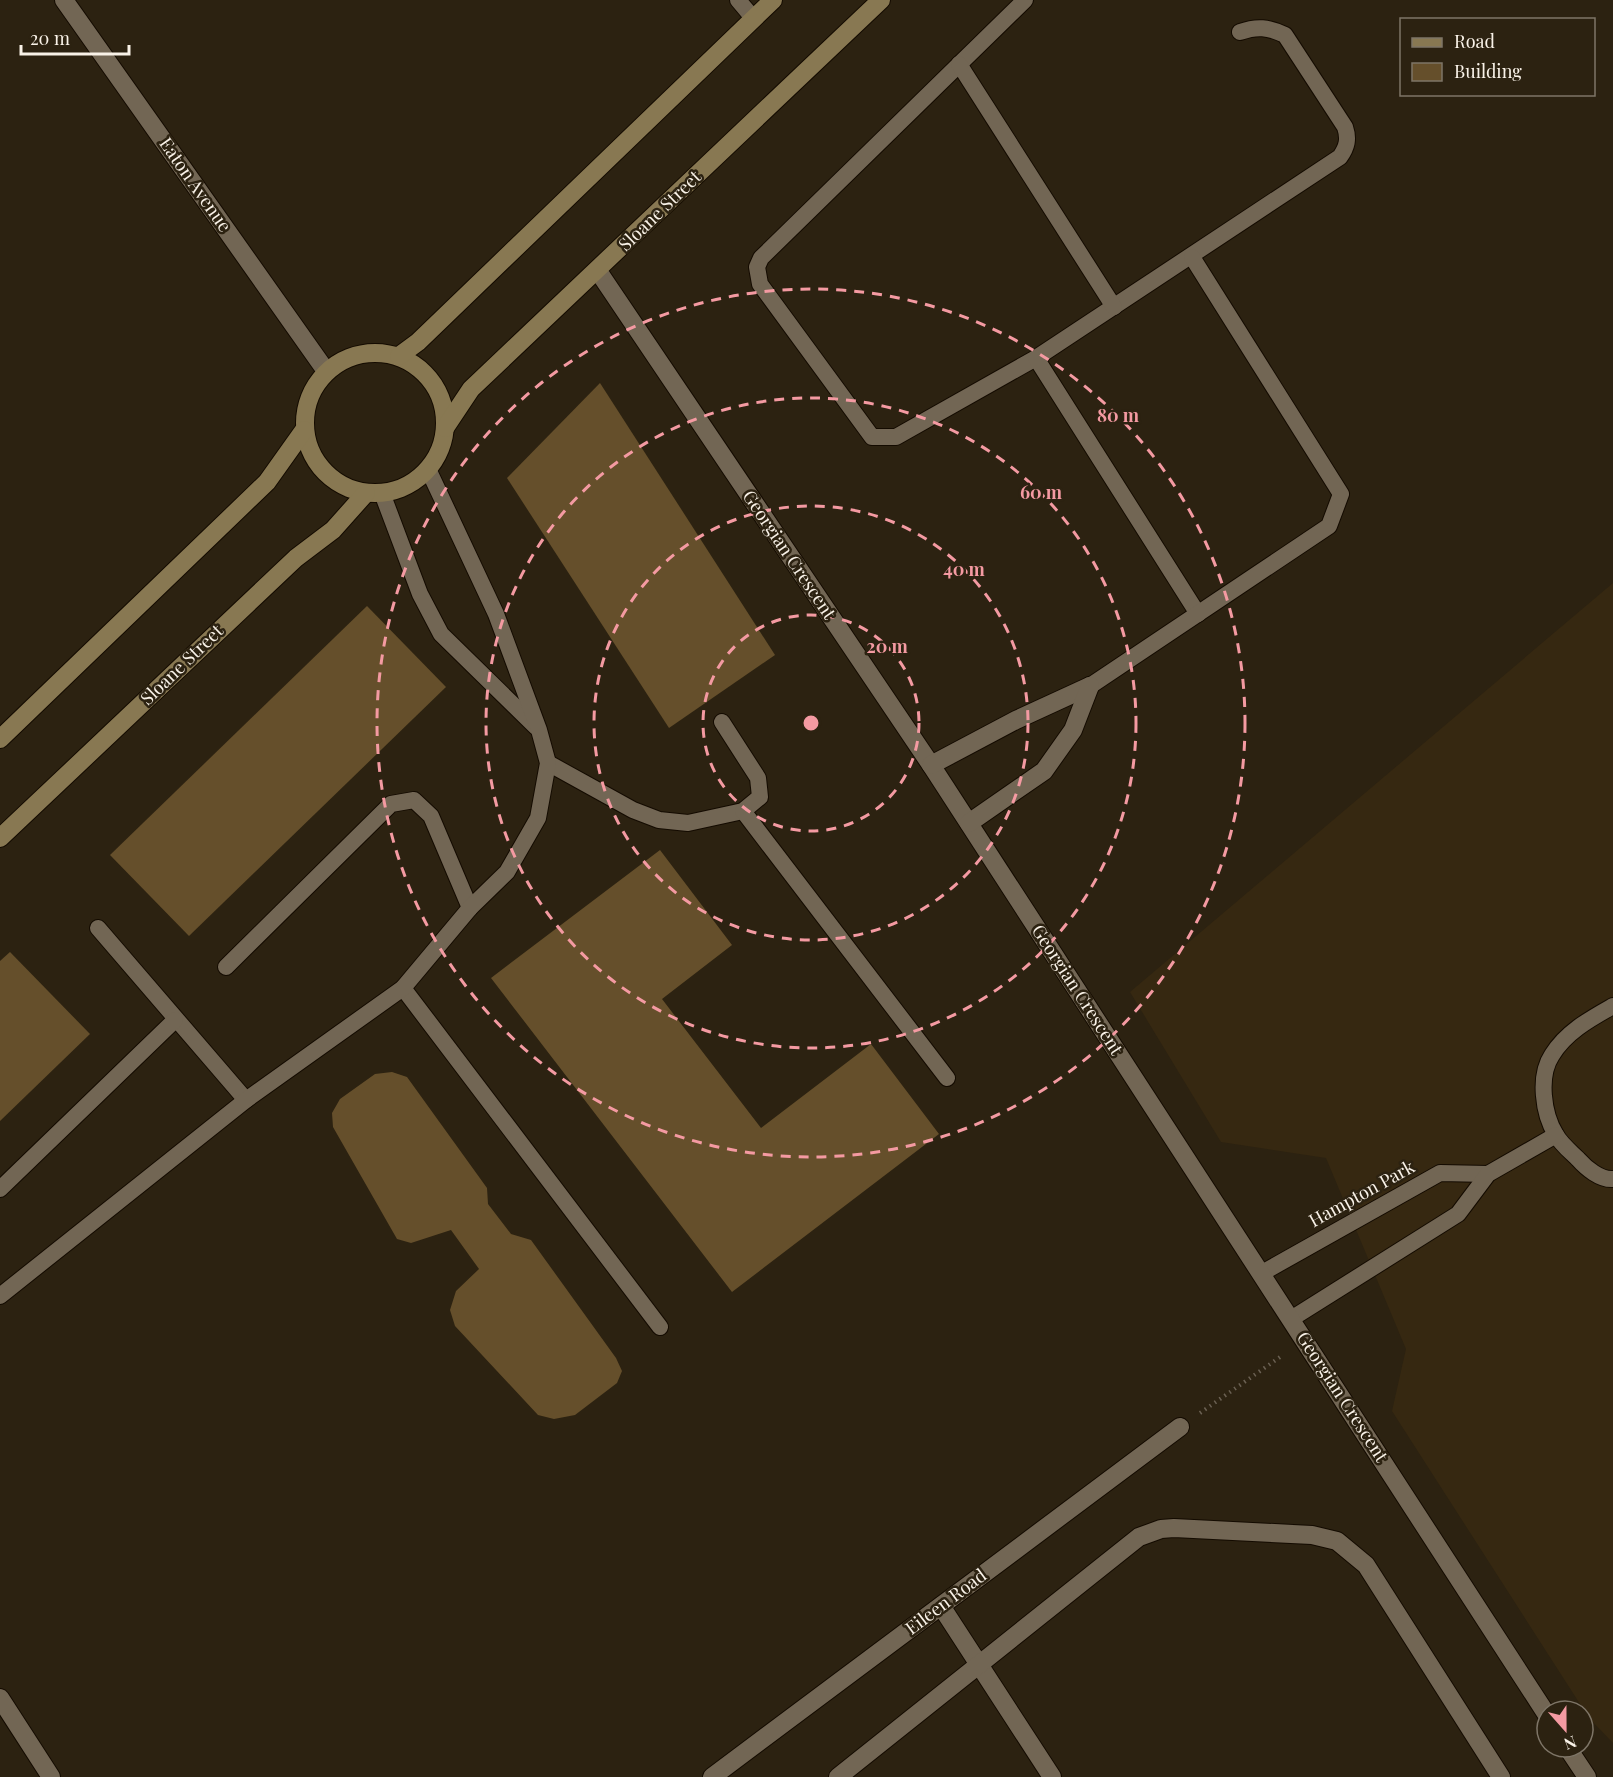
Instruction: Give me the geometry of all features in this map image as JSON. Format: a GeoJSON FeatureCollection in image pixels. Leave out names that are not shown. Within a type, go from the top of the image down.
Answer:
{"type":"FeatureCollection","features":[{"type":"Feature","properties":{"kind":"street","name":"Eaton Avenue"},"geometry":{"type":"LineString","coordinates":[[64,0],[326,371]]}},
{"type":"Feature","properties":{"kind":"street"},"geometry":{"type":"LineString","coordinates":[[399,356],[418,342],[773,0]]}},
{"type":"Feature","properties":{"kind":"street","name":"Sloane Street"},"geometry":{"type":"LineString","coordinates":[[446,428],[471,389],[881,0]]}},
{"type":"Feature","properties":{"kind":"street","name":"Georgian Crescent"},"geometry":{"type":"LineString","coordinates":[[597,271],[932,765],[1537,1699]]}},
{"type":"Feature","properties":{"kind":"street"},"geometry":{"type":"LineString","coordinates":[[380,352],[399,356],[419,368],[434,384],[444,405],[446,428],[440,450],[428,469],[407,485],[374,493],[344,486],[324,473],[310,453],[304,430],[305,409],[313,388],[326,371],[342,360],[360,353],[380,352]]}},
{"type":"Feature","properties":{"kind":"street"},"geometry":{"type":"LineString","coordinates":[[0,739],[267,482],[304,430]]}},
{"type":"Feature","properties":{"kind":"street","name":"Sloane Street"},"geometry":{"type":"LineString","coordinates":[[0,838],[287,566],[333,530],[374,493]]}},
{"type":"Feature","properties":{"kind":"street"},"geometry":{"type":"LineString","coordinates":[[932,765],[1016,720],[1090,686]]}},
{"type":"Feature","properties":{"kind":"street"},"geometry":{"type":"LineString","coordinates":[[969,823],[1044,771],[1073,730],[1090,686]]}},
{"type":"Feature","properties":{"kind":"street","name":"Eileen Road"},"geometry":{"type":"LineString","coordinates":[[712,1777],[1180,1427]]}},
{"type":"Feature","properties":{"kind":"street"},"geometry":{"type":"LineString","coordinates":[[838,1777],[1139,1537],[1161,1529],[1174,1528],[1312,1535],[1337,1541],[1353,1551],[1366,1565],[1501,1777]]}},
{"type":"Feature","properties":{"kind":"street"},"geometry":{"type":"LineString","coordinates":[[941,1606],[1052,1777]]}},
{"type":"Feature","properties":{"kind":"street"},"geometry":{"type":"LineString","coordinates":[[0,1698],[51,1777]]}},
{"type":"Feature","properties":{"kind":"street"},"geometry":{"type":"LineString","coordinates":[[1576,1759],[1587,1777]]}},
{"type":"Feature","properties":{"kind":"lane"},"geometry":{"type":"LineString","coordinates":[[738,0],[754,19]]}},
{"type":"Feature","properties":{"kind":"lane"},"geometry":{"type":"LineString","coordinates":[[1025,0],[761,258],[757,275],[760,284],[872,437],[896,437],[1036,358],[1331,165],[1346,149],[1348,136],[1345,127],[1285,35],[1269,27],[1252,28],[1239,32]]}},
{"type":"Feature","properties":{"kind":"lane"},"geometry":{"type":"LineString","coordinates":[[959,64],[1114,307]]}},
{"type":"Feature","properties":{"kind":"lane"},"geometry":{"type":"LineString","coordinates":[[1090,686],[1329,526],[1341,494],[1192,257]]}},
{"type":"Feature","properties":{"kind":"lane"},"geometry":{"type":"LineString","coordinates":[[1036,358],[1198,614]]}},
{"type":"Feature","properties":{"kind":"lane"},"geometry":{"type":"LineString","coordinates":[[0,1296],[246,1100],[403,988],[470,908],[507,872],[538,819],[548,763],[539,730],[496,614],[428,469]]}},
{"type":"Feature","properties":{"kind":"lane"},"geometry":{"type":"LineString","coordinates":[[374,493],[420,594],[441,634],[539,730]]}},
{"type":"Feature","properties":{"kind":"lane"},"geometry":{"type":"LineString","coordinates":[[548,763],[633,810],[659,820],[688,824],[743,812],[760,797],[758,778],[722,722]]}},
{"type":"Feature","properties":{"kind":"lane"},"geometry":{"type":"LineString","coordinates":[[225,967],[390,804],[414,800],[431,816],[470,908]]}},
{"type":"Feature","properties":{"kind":"lane"},"geometry":{"type":"LineString","coordinates":[[743,812],[947,1078]]}},
{"type":"Feature","properties":{"kind":"lane"},"geometry":{"type":"LineString","coordinates":[[98,928],[246,1100]]}},
{"type":"Feature","properties":{"kind":"lane"},"geometry":{"type":"LineString","coordinates":[[403,988],[660,1327]]}},
{"type":"Feature","properties":{"kind":"lane"},"geometry":{"type":"LineString","coordinates":[[1613,1006],[1567,1036],[1551,1056],[1544,1080],[1545,1105],[1556,1136],[1586,1168],[1607,1179],[1613,1179]]}},
{"type":"Feature","properties":{"kind":"lane"},"geometry":{"type":"LineString","coordinates":[[0,1189],[175,1020]]}},
{"type":"Feature","properties":{"kind":"lane"},"geometry":{"type":"LineString","coordinates":[[1291,1319],[1458,1214],[1488,1174],[1556,1136]]}},
{"type":"Feature","properties":{"kind":"lane","name":"Hampton Park"},"geometry":{"type":"LineString","coordinates":[[1262,1273],[1440,1173],[1488,1174]]}},
{"type":"Feature","properties":{"kind":"path"},"geometry":{"type":"LineString","coordinates":[[1180,1427],[1305,1339]]}},
{"type":"Feature","properties":{"kind":"shaded area"},"geometry":{"type":"Polygon","coordinates":[[[1613,583],[1613,1743],[1595,1724],[1595,1699],[1577,1699],[1392,1411],[1406,1349],[1326,1158],[1221,1142],[1130,992],[1613,583]]]}},
{"type":"Feature","properties":{"kind":"building"},"geometry":{"type":"Polygon","coordinates":[[[600,383],[775,655],[669,728],[507,478],[600,383]]]}},
{"type":"Feature","properties":{"kind":"building"},"geometry":{"type":"Polygon","coordinates":[[[367,606],[446,687],[189,936],[110,855],[367,606]]]}},
{"type":"Feature","properties":{"kind":"building"},"geometry":{"type":"Polygon","coordinates":[[[660,850],[732,945],[662,999],[761,1128],[871,1044],[939,1134],[732,1292],[491,978],[660,850]]]}},
{"type":"Feature","properties":{"kind":"building"},"geometry":{"type":"Polygon","coordinates":[[[10,952],[90,1034],[0,1121],[0,961],[10,952]]]}},
{"type":"Feature","properties":{"kind":"building"},"geometry":{"type":"Polygon","coordinates":[[[392,1072],[407,1077],[487,1188],[488,1204],[511,1234],[531,1240],[616,1358],[622,1371],[617,1383],[575,1415],[554,1419],[538,1415],[455,1326],[450,1310],[456,1291],[479,1269],[451,1230],[411,1243],[397,1239],[333,1127],[332,1113],[340,1099],[375,1074],[392,1072]]]}}]}
